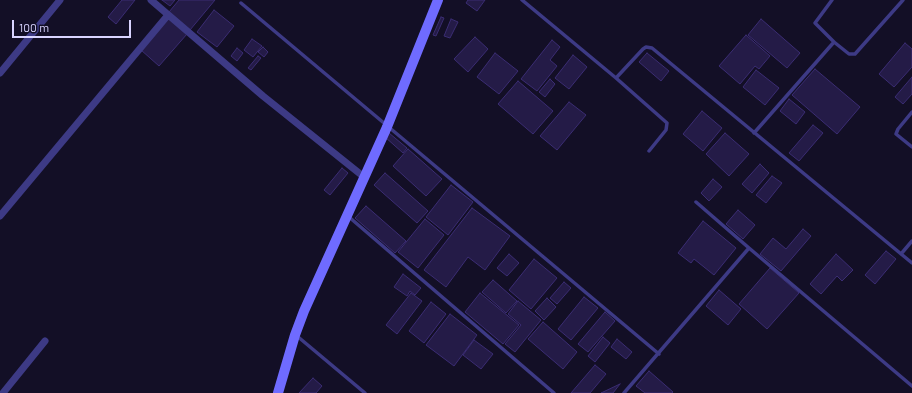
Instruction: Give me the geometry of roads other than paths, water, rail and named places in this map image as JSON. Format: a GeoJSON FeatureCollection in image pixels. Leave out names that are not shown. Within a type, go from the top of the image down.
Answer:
{"type":"FeatureCollection","features":[{"type":"Feature","properties":{"kind":"street"},"geometry":{"type":"LineString","coordinates":[[0,73],[60,0]]}},
{"type":"Feature","properties":{"kind":"street"},"geometry":{"type":"LineString","coordinates":[[151,0],[263,96],[364,177]]}},
{"type":"Feature","properties":{"kind":"street"},"geometry":{"type":"LineString","coordinates":[[278,393],[295,335],[387,127],[428,21],[438,0]]}},
{"type":"Feature","properties":{"kind":"street"},"geometry":{"type":"LineString","coordinates":[[0,216],[168,15]]}},
{"type":"Feature","properties":{"kind":"street"},"geometry":{"type":"LineString","coordinates":[[3,393],[45,341]]}},
{"type":"Feature","properties":{"kind":"lane"},"geometry":{"type":"LineString","coordinates":[[522,0],[616,78],[667,123],[666,130],[649,151]]}},
{"type":"Feature","properties":{"kind":"lane"},"geometry":{"type":"LineString","coordinates":[[832,0],[815,23],[834,42],[849,54],[855,54],[903,0]]}},
{"type":"Feature","properties":{"kind":"lane"},"geometry":{"type":"LineString","coordinates":[[241,3],[659,354]]}},
{"type":"Feature","properties":{"kind":"lane"},"geometry":{"type":"LineString","coordinates":[[754,133],[834,42]]}},
{"type":"Feature","properties":{"kind":"lane"},"geometry":{"type":"LineString","coordinates":[[616,78],[646,47],[652,48],[912,263]]}},
{"type":"Feature","properties":{"kind":"lane"},"geometry":{"type":"LineString","coordinates":[[912,112],[898,129],[896,134],[912,147]]}},
{"type":"Feature","properties":{"kind":"lane"},"geometry":{"type":"LineString","coordinates":[[696,202],[912,386]]}},
{"type":"Feature","properties":{"kind":"lane"},"geometry":{"type":"LineString","coordinates":[[347,215],[554,393]]}},
{"type":"Feature","properties":{"kind":"lane"},"geometry":{"type":"LineString","coordinates":[[901,254],[912,241]]}},
{"type":"Feature","properties":{"kind":"lane"},"geometry":{"type":"LineString","coordinates":[[624,393],[749,248]]}},
{"type":"Feature","properties":{"kind":"lane"},"geometry":{"type":"LineString","coordinates":[[295,335],[365,393]]}}]}
